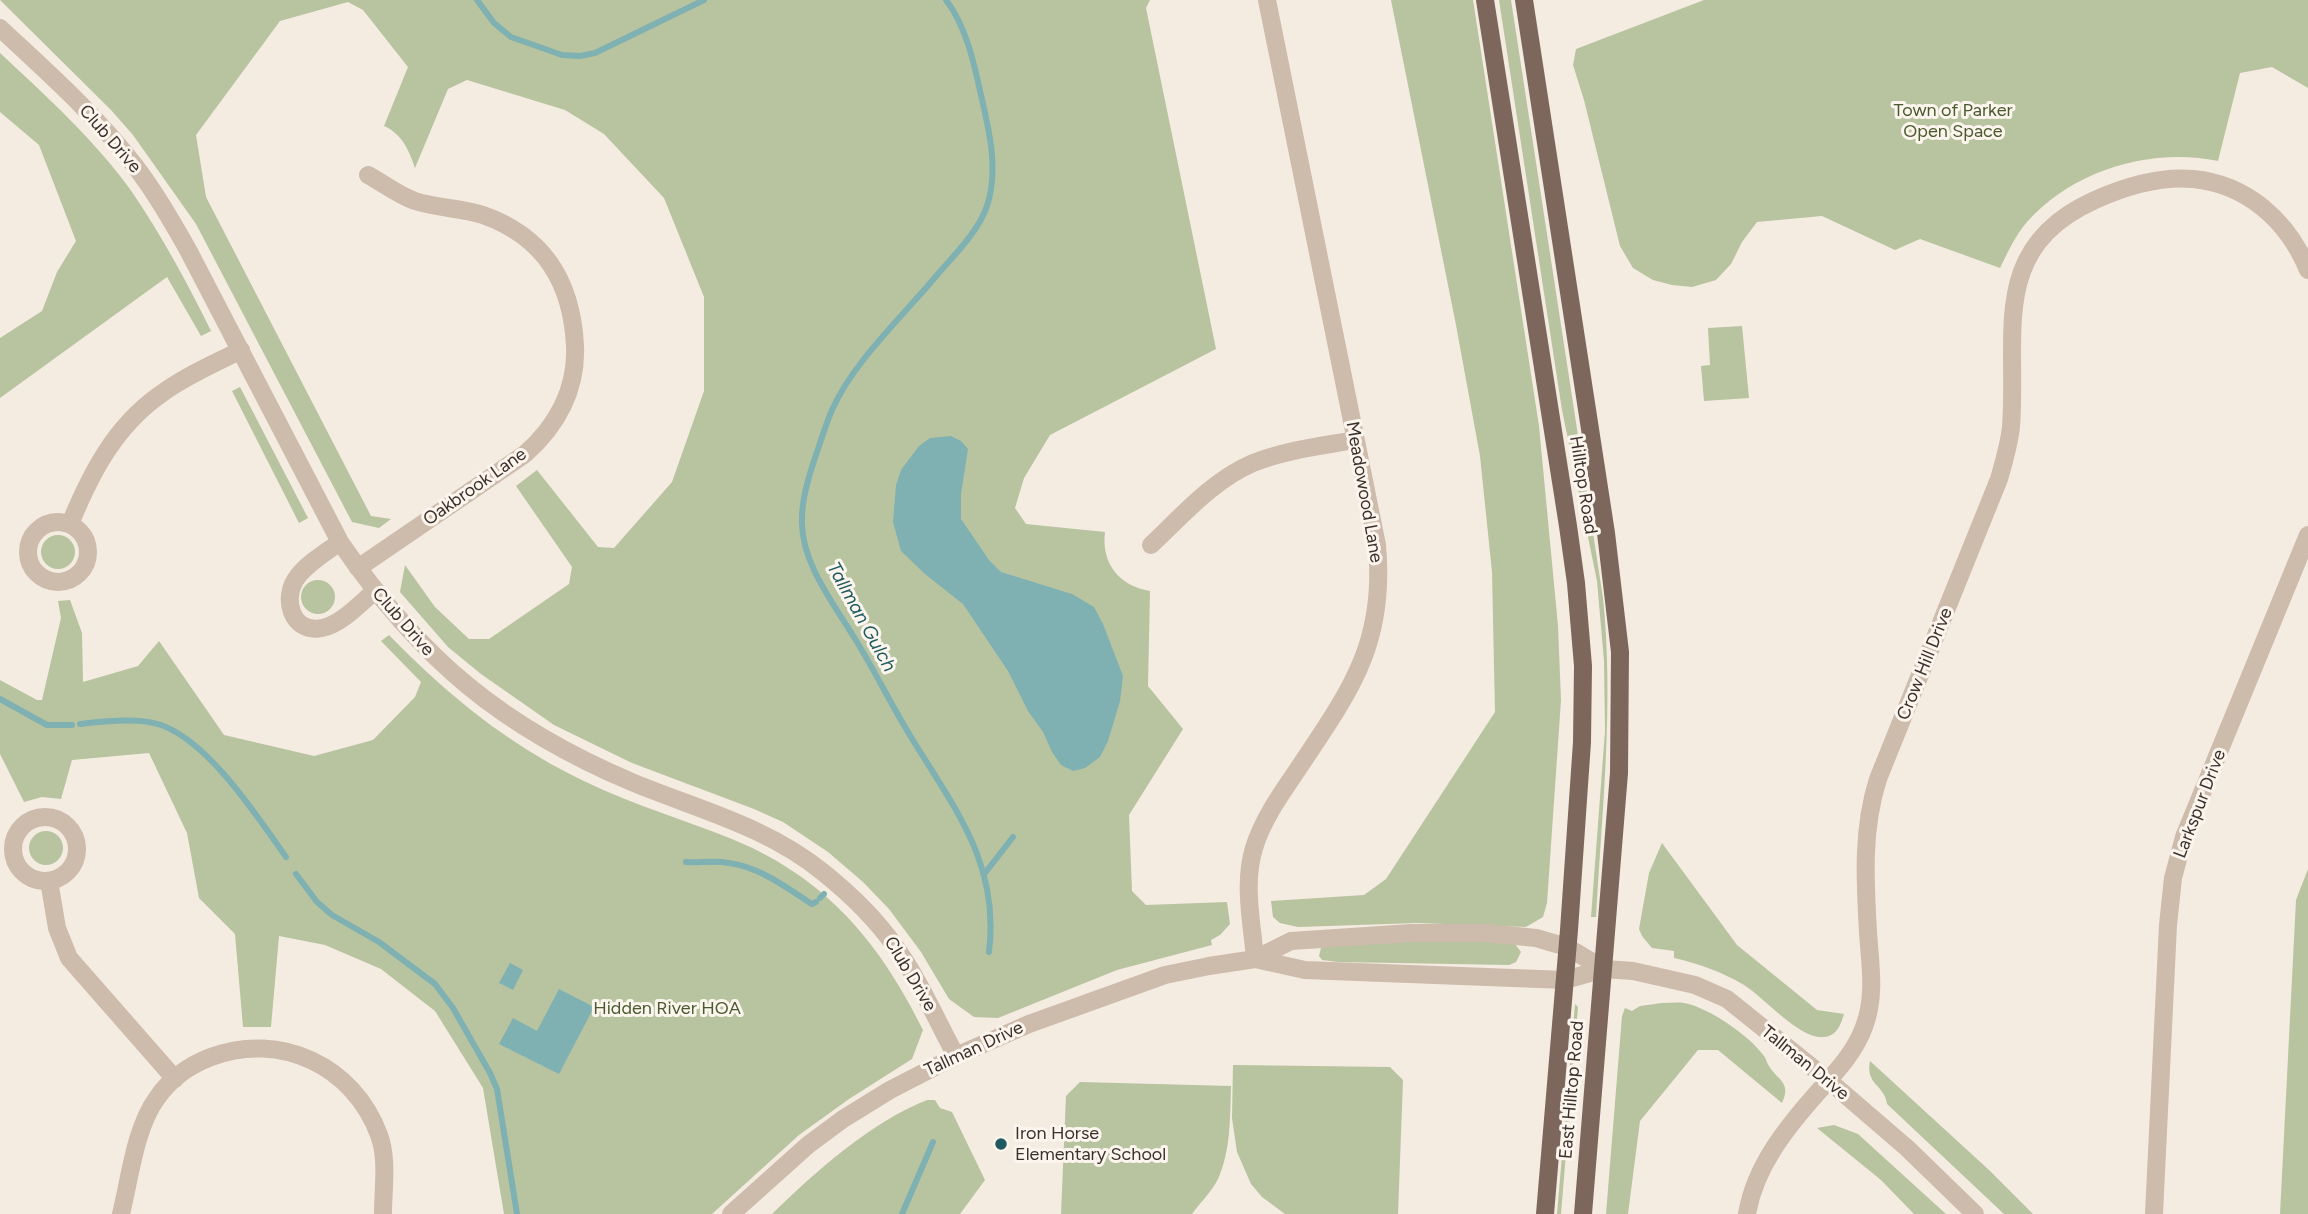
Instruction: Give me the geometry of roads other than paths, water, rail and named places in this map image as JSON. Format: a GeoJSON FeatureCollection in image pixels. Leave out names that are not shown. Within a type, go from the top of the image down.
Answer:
{"type":"FeatureCollection","features":[{"type":"Feature","properties":{"kind":"main road","name":"Hilltop Road"},"geometry":{"type":"LineString","coordinates":[[1485,0],[1568,526],[1580,625],[1583,742],[1565,980]]}},
{"type":"Feature","properties":{"kind":"main road","name":"Hilltop Road"},"geometry":{"type":"LineString","coordinates":[[1524,0],[1606,533],[1619,639],[1619,773],[1604,969]]}},
{"type":"Feature","properties":{"kind":"main road","name":"East Hilltop Road"},"geometry":{"type":"LineString","coordinates":[[1583,1214],[1604,969]]}},
{"type":"Feature","properties":{"kind":"main road","name":"East Hilltop Road"},"geometry":{"type":"LineString","coordinates":[[1545,1214],[1565,980]]}},
{"type":"Feature","properties":{"kind":"street","name":"Meadowood Lane"},"geometry":{"type":"LineString","coordinates":[[1255,959],[1248,894],[1250,864],[1256,843],[1275,804],[1352,688],[1368,649],[1380,581],[1377,545],[1267,0]]}},
{"type":"Feature","properties":{"kind":"street","name":"Club Drive"},"geometry":{"type":"LineString","coordinates":[[0,28],[76,100],[136,167],[187,248],[340,542],[406,628],[445,667],[486,701],[568,753],[621,777],[759,831],[823,872],[865,910],[895,945],[956,1056]]}},
{"type":"Feature","properties":{"kind":"street","name":"Oakbrook Lane"},"geometry":{"type":"LineString","coordinates":[[358,568],[538,443],[557,418],[567,397],[575,369],[572,313],[565,288],[536,248],[502,223],[482,215],[414,200],[368,175]]}},
{"type":"Feature","properties":{"kind":"street","name":"Crow Hill Drive"},"geometry":{"type":"LineString","coordinates":[[1747,1214],[1760,1171],[1773,1150],[1845,1062],[1867,1019],[1871,997],[1865,858],[1867,827],[1874,793],[2000,479],[2008,445],[2011,411],[2014,295],[2027,259],[2042,238],[2069,213],[2109,193],[2143,182],[2175,178],[2210,181],[2251,198],[2286,230],[2308,270]]}},
{"type":"Feature","properties":{"kind":"street"},"geometry":{"type":"LineString","coordinates":[[70,524],[100,460],[132,418],[166,390],[241,350]]}},
{"type":"Feature","properties":{"kind":"street"},"geometry":{"type":"LineString","coordinates":[[1151,545],[1207,493],[1245,468],[1270,457],[1355,440]]}},
{"type":"Feature","properties":{"kind":"street","name":"Larkspur Drive"},"geometry":{"type":"LineString","coordinates":[[2154,1214],[2168,925],[2173,878],[2187,830],[2308,535]]}},
{"type":"Feature","properties":{"kind":"street"},"geometry":{"type":"LineString","coordinates":[[340,542],[299,574],[293,583],[288,601],[293,616],[312,628],[325,627],[339,620],[375,591]]}},
{"type":"Feature","properties":{"kind":"street"},"geometry":{"type":"LineString","coordinates":[[49,881],[57,928],[69,958],[175,1079]]}},
{"type":"Feature","properties":{"kind":"street","name":"Tallman Drive"},"geometry":{"type":"LineString","coordinates":[[731,1214],[794,1155],[890,1090],[956,1056],[1029,1024],[1143,982],[1192,969],[1255,959],[1291,941],[1411,933],[1536,938],[1567,947],[1604,969]]}},
{"type":"Feature","properties":{"kind":"street","name":"Tallman Drive"},"geometry":{"type":"LineString","coordinates":[[1255,959],[1305,970],[1565,980],[1604,969],[1658,976],[1711,990],[1727,999],[1828,1080],[1907,1148],[1975,1214]]}},
{"type":"Feature","properties":{"kind":"street"},"geometry":{"type":"LineString","coordinates":[[121,1214],[147,1115],[156,1099],[175,1079],[199,1062],[242,1048],[263,1048],[306,1056],[327,1067],[346,1084],[362,1103],[379,1134],[384,1168],[383,1214]]}},
{"type":"Feature","properties":{"kind":"water"},"geometry":{"type":"Polygon","coordinates":[[[951,436],[961,441],[968,449],[961,494],[961,519],[989,560],[1001,572],[1072,594],[1094,607],[1103,624],[1123,676],[1120,701],[1108,741],[1100,757],[1085,768],[1073,771],[1061,765],[1028,711],[1008,671],[963,604],[901,551],[893,522],[896,485],[901,470],[919,446],[930,438],[951,436]]]}},
{"type":"Feature","properties":{"kind":"water"},"geometry":{"type":"Polygon","coordinates":[[[510,963],[523,970],[513,990],[499,983],[510,963]]]}},
{"type":"Feature","properties":{"kind":"water"},"geometry":{"type":"Polygon","coordinates":[[[559,989],[594,1007],[559,1074],[499,1044],[513,1018],[537,1031],[559,989]]]}},
{"type":"Feature","properties":{"kind":"waterway","name":"Tallman Gulch"},"geometry":{"type":"LineString","coordinates":[[477,0],[494,23],[511,37],[562,55],[580,56],[595,53],[704,0]]}},
{"type":"Feature","properties":{"kind":"waterway","name":"Tallman Gulch"},"geometry":{"type":"LineString","coordinates":[[946,0],[959,21],[975,70],[992,150],[991,192],[978,225],[865,357],[841,392],[811,470],[802,518],[806,549],[818,579],[970,838],[987,891],[991,920],[989,952]]}},
{"type":"Feature","properties":{"kind":"waterway"},"geometry":{"type":"LineString","coordinates":[[0,699],[47,725],[72,725]]}},
{"type":"Feature","properties":{"kind":"waterway"},"geometry":{"type":"LineString","coordinates":[[80,724],[142,721],[161,725],[179,734],[197,747],[231,782],[286,857]]}},
{"type":"Feature","properties":{"kind":"waterway"},"geometry":{"type":"LineString","coordinates":[[985,873],[1013,837]]}},
{"type":"Feature","properties":{"kind":"waterway"},"geometry":{"type":"LineString","coordinates":[[686,862],[740,865],[773,879],[812,904],[816,902]]}},
{"type":"Feature","properties":{"kind":"waterway"},"geometry":{"type":"LineString","coordinates":[[296,874],[317,902],[332,915],[379,942],[435,984],[453,1008],[497,1089],[517,1214]]}},
{"type":"Feature","properties":{"kind":"waterway"},"geometry":{"type":"LineString","coordinates":[[820,898],[824,894]]}},
{"type":"Feature","properties":{"kind":"waterway","name":"Tallman Gulch"},"geometry":{"type":"LineString","coordinates":[[902,1214],[933,1142]]}},
{"type":"Feature","properties":{"kind":"place","name":"Iron Horse Elementary School"},"geometry":{"type":"Point","coordinates":[1001,1144]}},
{"type":"Feature","properties":{"kind":"park label","name":"Town of Parker Open Space"},"geometry":{"type":"Point","coordinates":[1953,121]}},
{"type":"Feature","properties":{"kind":"park label","name":"Hidden River HOA"},"geometry":{"type":"Point","coordinates":[667,1009]}}]}
